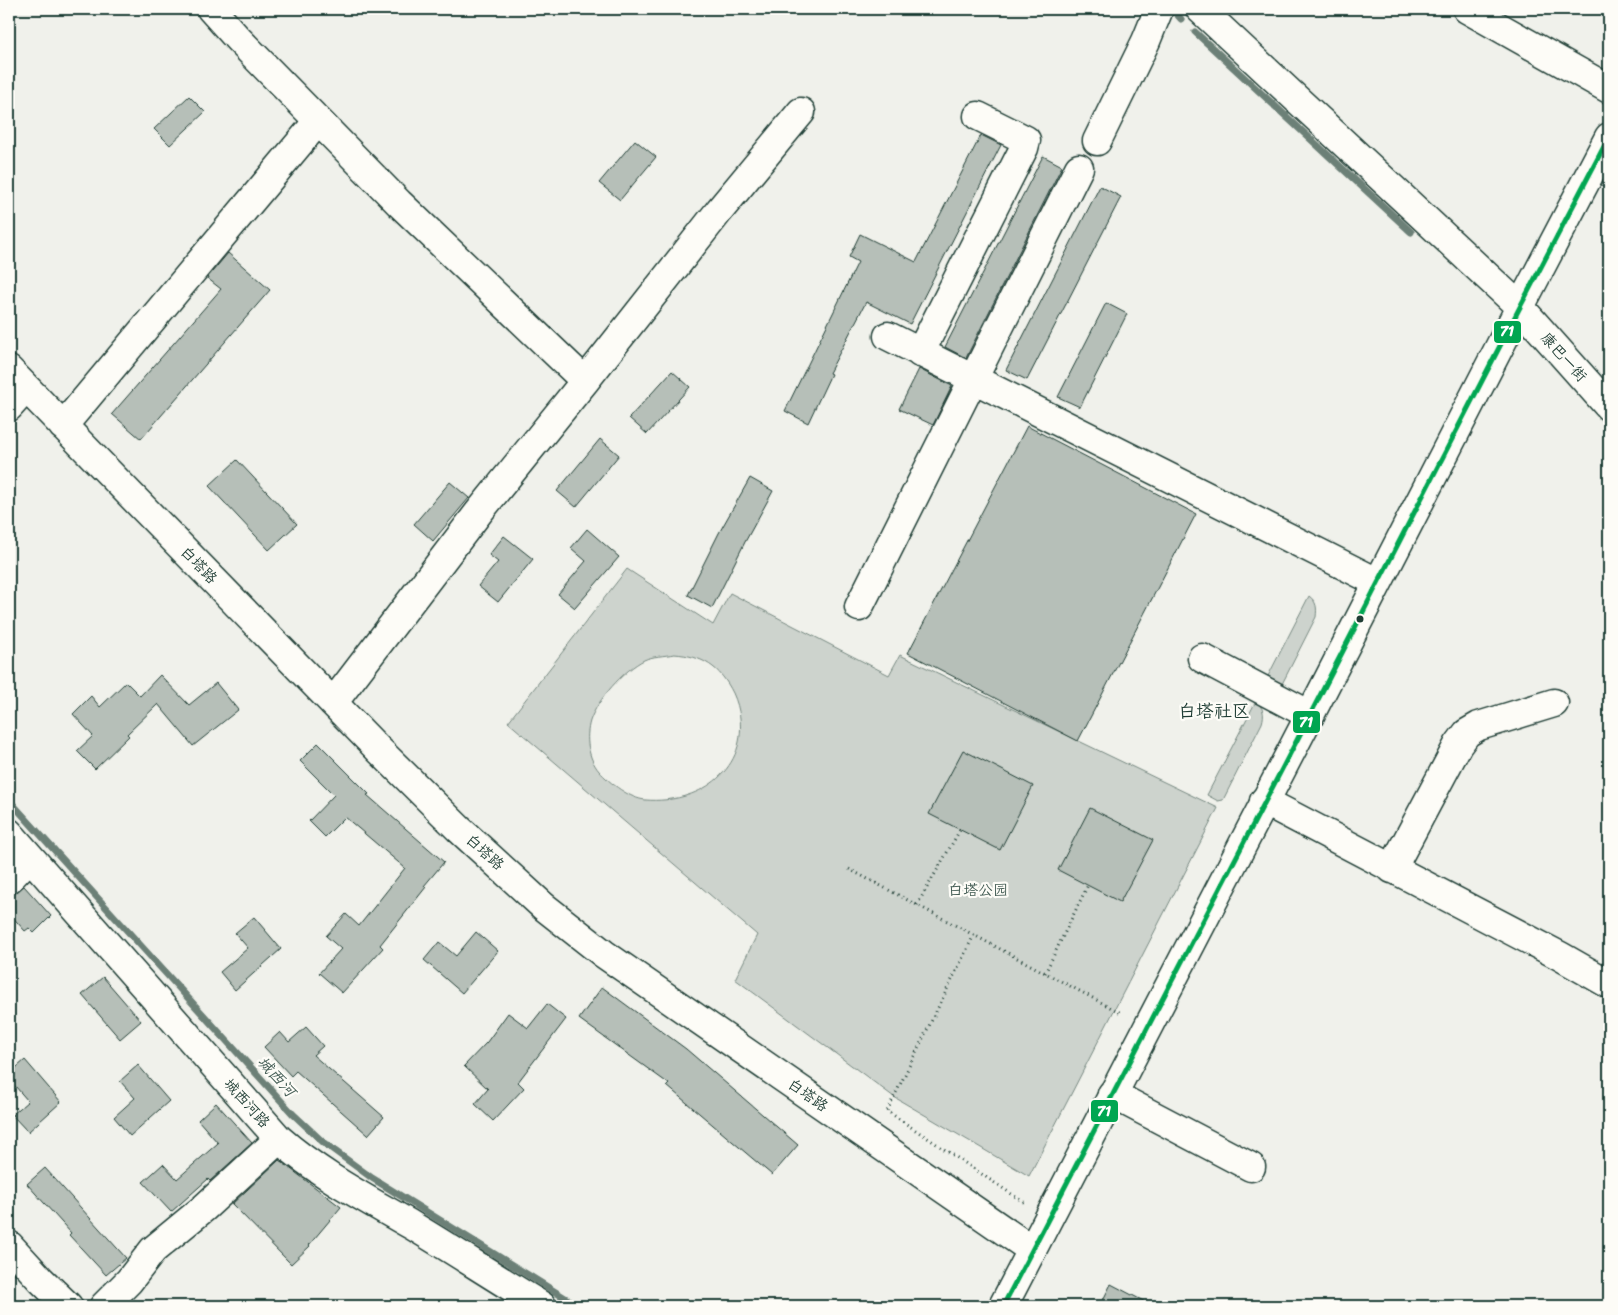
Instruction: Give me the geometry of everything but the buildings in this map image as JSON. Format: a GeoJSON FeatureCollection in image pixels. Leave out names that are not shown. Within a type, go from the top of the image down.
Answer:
{"type":"FeatureCollection","features":[{"type":"Feature","properties":{"kind":"street"},"geometry":{"type":"LineString","coordinates":[[211,9],[399,203],[585,381]]}},
{"type":"Feature","properties":{"kind":"street"},"geometry":{"type":"LineString","coordinates":[[1097,141],[1159,9]]}},
{"type":"Feature","properties":{"kind":"street","name":"康巴一街"},"geometry":{"type":"LineString","coordinates":[[1200,9],[1520,307],[1609,408]]}},
{"type":"Feature","properties":{"kind":"street"},"geometry":{"type":"LineString","coordinates":[[1467,9],[1609,89]]}},
{"type":"Feature","properties":{"kind":"street"},"geometry":{"type":"LineString","coordinates":[[333,703],[479,512],[707,226],[801,112]]}},
{"type":"Feature","properties":{"kind":"street"},"geometry":{"type":"LineString","coordinates":[[920,352],[1024,148],[1026,140],[978,116]]}},
{"type":"Feature","properties":{"kind":"street"},"geometry":{"type":"LineString","coordinates":[[63,426],[318,121]]}},
{"type":"Feature","properties":{"kind":"street"},"geometry":{"type":"LineString","coordinates":[[1003,1306],[1609,137]]}},
{"type":"Feature","properties":{"kind":"street"},"geometry":{"type":"LineString","coordinates":[[859,607],[1079,168]]}},
{"type":"Feature","properties":{"kind":"street"},"geometry":{"type":"LineString","coordinates":[[888,336],[1377,582]]}},
{"type":"Feature","properties":{"kind":"street","name":"白塔路"},"geometry":{"type":"LineString","coordinates":[[14,389],[63,426],[333,703],[459,829],[543,906],[604,954],[1032,1250]]}},
{"type":"Feature","properties":{"kind":"street"},"geometry":{"type":"LineString","coordinates":[[1202,658],[1310,715]]}},
{"type":"Feature","properties":{"kind":"street"},"geometry":{"type":"LineString","coordinates":[[1392,868],[1458,745],[1467,732],[1479,726],[1554,703]]}},
{"type":"Feature","properties":{"kind":"street"},"geometry":{"type":"LineString","coordinates":[[1264,802],[1560,956],[1609,984]]}},
{"type":"Feature","properties":{"kind":"street","name":"城西河路"},"geometry":{"type":"LineString","coordinates":[[9,833],[280,1139],[315,1168],[414,1227],[531,1303]]}},
{"type":"Feature","properties":{"kind":"street"},"geometry":{"type":"LineString","coordinates":[[9,879],[30,857]]}},
{"type":"Feature","properties":{"kind":"street"},"geometry":{"type":"LineString","coordinates":[[1112,1094],[1251,1167]]}},
{"type":"Feature","properties":{"kind":"street"},"geometry":{"type":"LineString","coordinates":[[118,1302],[153,1250],[204,1208],[280,1139]]}},
{"type":"Feature","properties":{"kind":"street"},"geometry":{"type":"LineString","coordinates":[[9,1245],[68,1306]]}},
{"type":"Feature","properties":{"kind":"path"},"geometry":{"type":"LineString","coordinates":[[916,905],[960,830]]}},
{"type":"Feature","properties":{"kind":"path"},"geometry":{"type":"LineString","coordinates":[[849,869],[1123,1014]]}},
{"type":"Feature","properties":{"kind":"path"},"geometry":{"type":"LineString","coordinates":[[1045,973],[1088,885]]}},
{"type":"Feature","properties":{"kind":"path"},"geometry":{"type":"LineString","coordinates":[[974,935],[887,1111],[1025,1203]]}},
{"type":"Feature","properties":{"kind":"green space","name":"白塔公园"},"geometry":{"type":"Polygon","coordinates":[[[627,569],[713,625],[730,593],[889,675],[900,655],[1218,808],[1029,1176],[894,1097],[735,979],[757,935],[508,722],[627,569]],[[674,654],[655,657],[644,660],[636,665],[612,686],[590,721],[588,727],[588,748],[595,766],[614,785],[633,797],[646,800],[665,800],[683,797],[700,790],[714,781],[726,769],[735,755],[740,737],[740,718],[733,693],[722,676],[709,664],[694,657],[674,654]]]}},
{"type":"Feature","properties":{"kind":"green space"},"geometry":{"type":"Polygon","coordinates":[[[1309,596],[1316,605],[1316,617],[1282,684],[1266,680],[1309,596]]]}},
{"type":"Feature","properties":{"kind":"green space"},"geometry":{"type":"Polygon","coordinates":[[[1256,701],[1263,711],[1262,723],[1223,800],[1218,801],[1207,795],[1256,701]]]}},
{"type":"Feature","properties":{"kind":"waterway"},"geometry":{"type":"LineString","coordinates":[[1172,9],[1181,19]]}},
{"type":"Feature","properties":{"kind":"waterway"},"geometry":{"type":"LineString","coordinates":[[1195,32],[1411,232]]}},
{"type":"Feature","properties":{"kind":"waterway","name":"城西河"},"geometry":{"type":"LineString","coordinates":[[9,800],[293,1114],[324,1143],[372,1178],[578,1306]]}},
{"type":"Feature","properties":{"kind":"transit line","name":"71"},"geometry":{"type":"LineString","coordinates":[[1003,1306],[1609,137]]}},
{"type":"Feature","properties":{"kind":"district","name":"白塔社区"},"geometry":{"type":"Point","coordinates":[1214,711]}}]}
